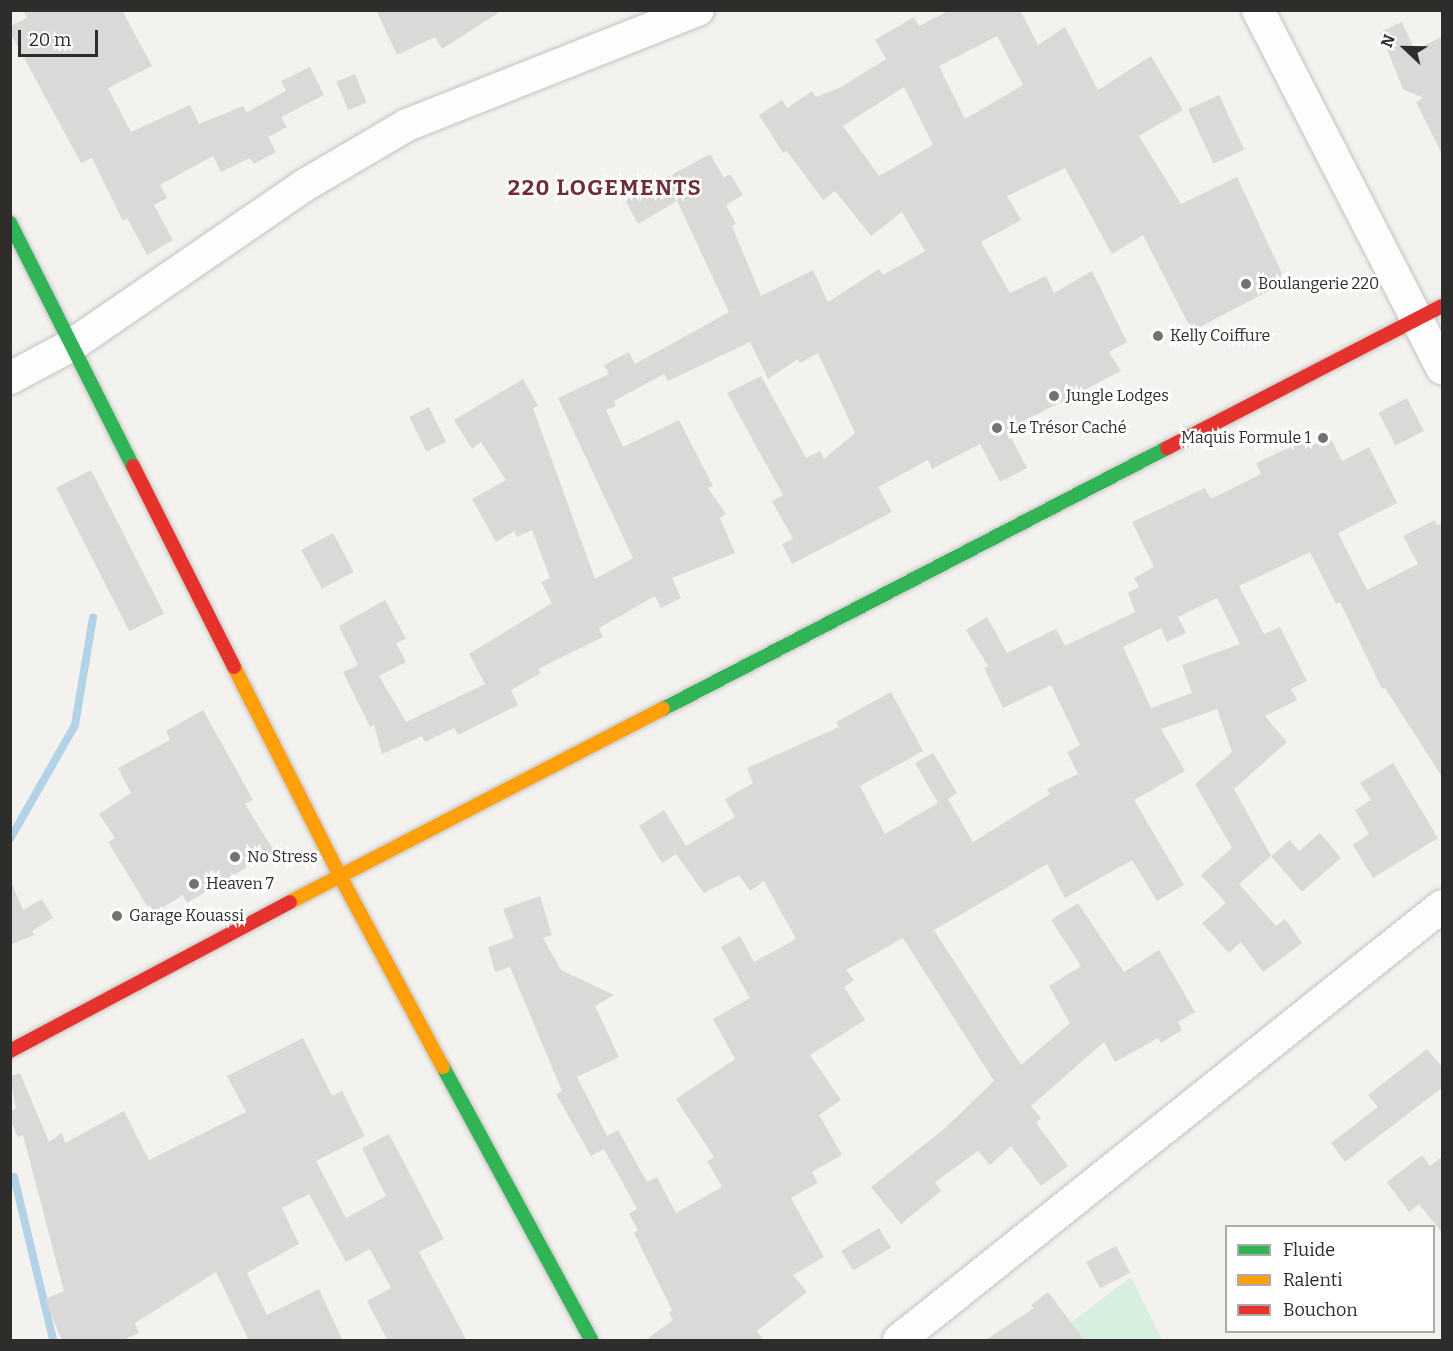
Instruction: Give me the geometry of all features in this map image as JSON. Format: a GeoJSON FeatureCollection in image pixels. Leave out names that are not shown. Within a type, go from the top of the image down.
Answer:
{"type":"FeatureCollection","features":[{"type":"Feature","properties":{"kind":"street"},"geometry":{"type":"LineString","coordinates":[[10,378],[72,345],[305,185],[407,125],[698,10]]}},
{"type":"Feature","properties":{"kind":"street"},"geometry":{"type":"LineString","coordinates":[[1258,10],[1431,312],[1443,368]]}},
{"type":"Feature","properties":{"kind":"street"},"geometry":{"type":"LineString","coordinates":[[10,223],[340,876],[591,1341]]}},
{"type":"Feature","properties":{"kind":"street"},"geometry":{"type":"LineString","coordinates":[[10,1051],[340,876],[1431,312]]}},
{"type":"Feature","properties":{"kind":"street"},"geometry":{"type":"LineString","coordinates":[[899,1341],[1443,906]]}},
{"type":"Feature","properties":{"kind":"green space"},"geometry":{"type":"Polygon","coordinates":[[[1131,1277],[1162,1340],[1048,1340],[1131,1277]]]}},
{"type":"Feature","properties":{"kind":"building"},"geometry":{"type":"Polygon","coordinates":[[[23,10],[122,10],[152,66],[108,88],[131,132],[190,105],[199,124],[243,106],[247,112],[286,91],[281,81],[310,67],[324,95],[281,117],[287,127],[268,137],[276,152],[254,164],[250,158],[221,172],[213,156],[160,185],[167,198],[154,205],[173,240],[147,255],[127,218],[123,221],[92,158],[81,163],[10,32],[10,26],[27,18],[23,10]]]}},
{"type":"Feature","properties":{"kind":"building"},"geometry":{"type":"Polygon","coordinates":[[[376,10],[503,10],[442,49],[435,37],[397,55],[376,10]]]}},
{"type":"Feature","properties":{"kind":"building"},"geometry":{"type":"Polygon","coordinates":[[[950,10],[1020,10],[1038,45],[1065,27],[1098,90],[1151,56],[1183,110],[1139,136],[1181,204],[1237,177],[1286,282],[1192,331],[1143,235],[1112,254],[1065,168],[1007,196],[1021,220],[981,242],[1010,293],[1046,276],[1054,293],[1092,271],[1127,342],[1109,352],[1121,371],[1007,430],[1027,468],[1000,482],[980,444],[932,469],[928,460],[878,487],[892,512],[792,564],[782,544],[793,539],[772,501],[783,495],[727,393],[761,376],[806,458],[820,451],[824,459],[855,433],[818,353],[800,363],[798,359],[768,379],[750,342],[668,381],[664,374],[614,401],[616,406],[606,410],[623,447],[679,420],[713,486],[708,488],[726,514],[720,518],[735,553],[672,578],[681,598],[661,608],[655,596],[599,628],[603,637],[538,669],[541,673],[511,690],[518,705],[458,735],[454,728],[425,742],[422,736],[382,754],[374,725],[370,727],[343,672],[358,665],[339,626],[385,600],[406,639],[396,643],[406,662],[379,676],[406,722],[485,684],[469,654],[552,603],[541,582],[550,578],[532,530],[517,537],[514,531],[496,542],[472,499],[506,480],[481,442],[472,449],[454,420],[523,379],[538,406],[533,408],[595,579],[633,558],[558,398],[609,374],[604,365],[629,352],[635,364],[729,312],[677,201],[638,224],[625,200],[710,154],[724,178],[730,174],[743,195],[726,205],[736,224],[732,226],[761,296],[813,270],[828,302],[879,269],[883,275],[925,251],[902,212],[871,236],[835,191],[823,200],[787,151],[783,153],[759,115],[782,100],[787,108],[812,91],[816,97],[841,87],[886,59],[875,40],[914,17],[919,26],[950,10]],[[997,36],[939,66],[965,119],[1023,85],[997,36]],[[904,87],[843,126],[879,176],[933,145],[904,87]]]}},
{"type":"Feature","properties":{"kind":"building"},"geometry":{"type":"Polygon","coordinates":[[[1402,22],[1415,50],[1443,36],[1443,156],[1416,102],[1423,98],[1403,89],[1380,32],[1402,22]]]}},
{"type":"Feature","properties":{"kind":"building"},"geometry":{"type":"Polygon","coordinates":[[[355,74],[367,103],[348,110],[336,81],[355,74]]]}},
{"type":"Feature","properties":{"kind":"building"},"geometry":{"type":"Polygon","coordinates":[[[1219,95],[1244,149],[1214,164],[1188,109],[1219,95]]]}},
{"type":"Feature","properties":{"kind":"building"},"geometry":{"type":"Polygon","coordinates":[[[1407,398],[1424,431],[1395,445],[1378,413],[1407,398]]]}},
{"type":"Feature","properties":{"kind":"building"},"geometry":{"type":"Polygon","coordinates":[[[429,407],[446,442],[426,452],[409,417],[429,407]]]}},
{"type":"Feature","properties":{"kind":"building"},"geometry":{"type":"Polygon","coordinates":[[[1330,437],[1342,461],[1369,447],[1397,503],[1338,533],[1367,590],[1418,564],[1403,536],[1435,520],[1437,525],[1443,522],[1443,778],[1385,688],[1382,689],[1340,602],[1336,604],[1310,552],[1239,586],[1264,634],[1280,627],[1307,681],[1291,689],[1297,700],[1265,716],[1287,742],[1234,789],[1271,856],[1239,884],[1276,926],[1285,919],[1302,943],[1263,972],[1241,942],[1229,953],[1202,923],[1226,903],[1201,875],[1232,848],[1195,784],[1232,752],[1217,709],[1161,729],[1185,771],[1134,800],[1184,885],[1157,901],[1132,860],[1065,898],[1047,864],[934,930],[1021,1065],[1070,1023],[1049,986],[1081,966],[1051,920],[1078,903],[1124,972],[1159,950],[1195,1012],[1178,1022],[1182,1030],[1161,1043],[1158,1038],[1115,1062],[1104,1042],[1031,1106],[1041,1118],[1036,1123],[1068,1166],[1041,1186],[1011,1146],[990,1165],[978,1151],[935,1182],[941,1191],[901,1224],[871,1187],[944,1129],[994,1081],[903,938],[846,970],[854,980],[844,987],[865,1020],[810,1055],[841,1100],[819,1115],[842,1155],[812,1172],[818,1183],[791,1198],[824,1257],[793,1275],[807,1292],[757,1331],[764,1341],[644,1341],[673,1320],[669,1313],[672,1310],[634,1233],[638,1230],[629,1214],[637,1209],[604,1149],[591,1156],[556,1094],[562,1091],[510,967],[495,972],[488,947],[514,938],[503,909],[540,896],[552,935],[543,938],[561,970],[614,995],[595,1006],[619,1057],[577,1077],[607,1136],[618,1130],[647,1182],[657,1177],[676,1213],[722,1187],[707,1161],[714,1157],[676,1099],[735,1059],[713,1019],[750,998],[721,947],[740,936],[754,962],[796,939],[764,881],[750,891],[739,875],[704,893],[676,854],[662,863],[639,826],[664,810],[686,846],[735,817],[725,799],[753,783],[747,768],[839,727],[836,722],[891,692],[923,751],[860,786],[885,834],[938,803],[915,763],[933,753],[957,793],[948,799],[973,842],[1050,794],[1047,789],[1078,774],[1067,752],[1080,745],[1051,685],[1003,708],[984,668],[988,666],[966,630],[987,617],[1007,653],[1056,629],[1065,646],[1135,612],[1128,593],[1139,587],[1134,578],[1154,567],[1132,522],[1205,488],[1211,499],[1261,474],[1256,463],[1307,439],[1311,446],[1330,437]],[[1217,598],[1178,617],[1186,633],[1167,642],[1161,628],[1123,647],[1151,708],[1192,693],[1182,665],[1240,644],[1217,598]]]}},
{"type":"Feature","properties":{"kind":"building"},"geometry":{"type":"Polygon","coordinates":[[[91,470],[164,613],[129,631],[56,488],[91,470]]]}},
{"type":"Feature","properties":{"kind":"building"},"geometry":{"type":"Polygon","coordinates":[[[333,533],[354,572],[322,589],[301,550],[333,533]]]}},
{"type":"Feature","properties":{"kind":"building"},"geometry":{"type":"Polygon","coordinates":[[[203,710],[253,800],[245,804],[274,851],[187,903],[183,895],[152,914],[108,842],[115,838],[99,814],[131,793],[118,768],[170,740],[166,731],[203,710]]]}},
{"type":"Feature","properties":{"kind":"building"},"geometry":{"type":"Polygon","coordinates":[[[1393,763],[1438,838],[1373,878],[1353,845],[1369,834],[1355,810],[1371,800],[1360,783],[1393,763]]]}},
{"type":"Feature","properties":{"kind":"building"},"geometry":{"type":"Polygon","coordinates":[[[1320,833],[1341,858],[1302,892],[1271,856],[1290,840],[1299,851],[1320,833]]]}},
{"type":"Feature","properties":{"kind":"building"},"geometry":{"type":"Polygon","coordinates":[[[10,879],[23,910],[42,899],[53,918],[32,931],[34,935],[10,945],[10,879]]]}},
{"type":"Feature","properties":{"kind":"building"},"geometry":{"type":"Polygon","coordinates":[[[303,1038],[332,1096],[342,1091],[365,1136],[316,1161],[346,1218],[386,1196],[362,1148],[389,1134],[444,1239],[419,1252],[467,1341],[388,1341],[367,1301],[391,1288],[370,1249],[346,1262],[309,1194],[282,1208],[299,1244],[247,1273],[267,1315],[319,1289],[343,1341],[249,1341],[216,1272],[135,1323],[139,1333],[121,1341],[62,1341],[45,1299],[64,1291],[23,1135],[18,1137],[10,1119],[10,1111],[16,1109],[10,1076],[20,1073],[49,1142],[62,1133],[65,1143],[124,1111],[149,1160],[246,1112],[227,1076],[303,1038]]]}},
{"type":"Feature","properties":{"kind":"building"},"geometry":{"type":"Polygon","coordinates":[[[1427,1049],[1443,1068],[1443,1087],[1345,1162],[1331,1143],[1378,1107],[1368,1095],[1427,1049]]]}},
{"type":"Feature","properties":{"kind":"building"},"geometry":{"type":"Polygon","coordinates":[[[1422,1155],[1430,1166],[1443,1156],[1443,1234],[1419,1204],[1409,1212],[1387,1182],[1422,1155]]]}},
{"type":"Feature","properties":{"kind":"building"},"geometry":{"type":"Polygon","coordinates":[[[879,1228],[891,1248],[853,1270],[841,1251],[879,1228]]]}},
{"type":"Feature","properties":{"kind":"building"},"geometry":{"type":"Polygon","coordinates":[[[1116,1246],[1130,1272],[1100,1288],[1086,1262],[1116,1246]]]}},
{"type":"Feature","properties":{"kind":"building"},"geometry":{"type":"Polygon","coordinates":[[[1048,1292],[1085,1341],[984,1341],[1034,1308],[1031,1305],[1048,1292]]]}},
{"type":"Feature","properties":{"kind":"waterway"},"geometry":{"type":"LineString","coordinates":[[10,839],[75,725],[93,617]]}},
{"type":"Feature","properties":{"kind":"waterway"},"geometry":{"type":"LineString","coordinates":[[14,1177],[53,1340]]}},
{"type":"Feature","properties":{"kind":"traffic: fast"},"geometry":{"type":"LineString","coordinates":[[10,223],[133,466]]}},
{"type":"Feature","properties":{"kind":"traffic: fast"},"geometry":{"type":"LineString","coordinates":[[663,709],[1167,448]]}},
{"type":"Feature","properties":{"kind":"traffic: fast"},"geometry":{"type":"LineString","coordinates":[[443,1067],[591,1340]]}},
{"type":"Feature","properties":{"kind":"traffic: slow"},"geometry":{"type":"LineString","coordinates":[[234,667],[340,876],[443,1067]]}},
{"type":"Feature","properties":{"kind":"traffic: slow"},"geometry":{"type":"LineString","coordinates":[[290,902],[663,709]]}},
{"type":"Feature","properties":{"kind":"traffic: jam"},"geometry":{"type":"LineString","coordinates":[[1167,448],[1442,306]]}},
{"type":"Feature","properties":{"kind":"traffic: jam"},"geometry":{"type":"LineString","coordinates":[[133,466],[234,667]]}},
{"type":"Feature","properties":{"kind":"traffic: jam"},"geometry":{"type":"LineString","coordinates":[[10,1051],[290,902]]}},
{"type":"Feature","properties":{"kind":"place","name":"Boulangerie 220"},"geometry":{"type":"Point","coordinates":[1246,284]}},
{"type":"Feature","properties":{"kind":"place","name":"Kelly Coiffure"},"geometry":{"type":"Point","coordinates":[1158,336]}},
{"type":"Feature","properties":{"kind":"place","name":"Jungle Lodges"},"geometry":{"type":"Point","coordinates":[1054,396]}},
{"type":"Feature","properties":{"kind":"place","name":"Le Trésor Caché"},"geometry":{"type":"Point","coordinates":[997,428]}},
{"type":"Feature","properties":{"kind":"place","name":"Maquis Formule 1"},"geometry":{"type":"Point","coordinates":[1323,438]}},
{"type":"Feature","properties":{"kind":"place","name":"No Stress"},"geometry":{"type":"Point","coordinates":[235,857]}},
{"type":"Feature","properties":{"kind":"place","name":"Heaven 7"},"geometry":{"type":"Point","coordinates":[194,884]}},
{"type":"Feature","properties":{"kind":"place","name":"Garage Kouassi"},"geometry":{"type":"Point","coordinates":[117,916]}},
{"type":"Feature","properties":{"kind":"district","name":"220 LOGEMENTS"},"geometry":{"type":"Point","coordinates":[605,188]}}]}
